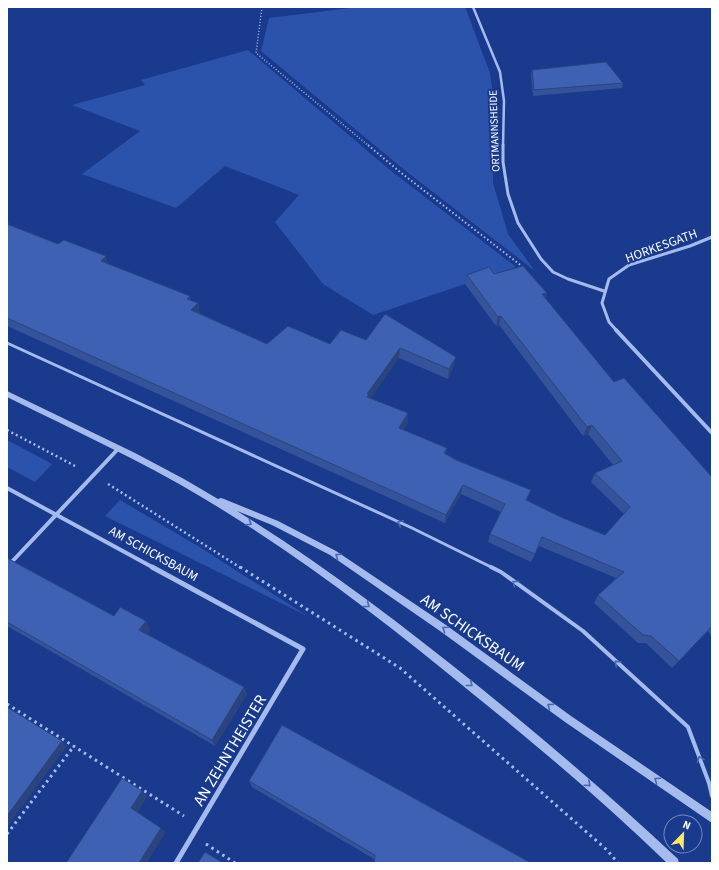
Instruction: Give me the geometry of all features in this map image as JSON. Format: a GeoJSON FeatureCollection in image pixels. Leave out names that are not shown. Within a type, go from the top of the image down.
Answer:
{"type":"FeatureCollection","features":[{"type":"Feature","properties":{"kind":"street","name":"ORTMANNSHEIDE"},"geometry":{"type":"LineString","coordinates":[[473,7],[500,72],[504,101],[503,162],[508,194],[518,223],[541,259],[553,272],[568,279],[604,291]]}},
{"type":"Feature","properties":{"kind":"street","name":"HORKESGATH"},"geometry":{"type":"LineString","coordinates":[[604,291],[609,279],[629,265],[690,246],[712,237]]}},
{"type":"Feature","properties":{"kind":"street"},"geometry":{"type":"LineString","coordinates":[[604,291],[602,303],[610,322],[712,433]]}},
{"type":"Feature","properties":{"kind":"street","name":"AM SCHICKSBAUM"},"geometry":{"type":"LineString","coordinates":[[7,394],[118,449],[204,495],[312,564],[440,660],[559,758],[674,863]]}},
{"type":"Feature","properties":{"kind":"street"},"geometry":{"type":"LineString","coordinates":[[7,567],[118,449]]}},
{"type":"Feature","properties":{"kind":"street","name":"AM SCHICKSBAUM"},"geometry":{"type":"LineString","coordinates":[[7,488],[303,649]]}},
{"type":"Feature","properties":{"kind":"street","name":"AM SCHICKSBAUM"},"geometry":{"type":"LineString","coordinates":[[204,495],[275,523],[333,553],[443,628],[568,719],[712,818]]}},
{"type":"Feature","properties":{"kind":"street","name":"AN ZEHNTHEISTER"},"geometry":{"type":"LineString","coordinates":[[176,863],[303,649]]}},
{"type":"Feature","properties":{"kind":"lane"},"geometry":{"type":"LineString","coordinates":[[7,343],[412,528],[500,572],[583,631],[688,727],[709,782],[712,796]]}},
{"type":"Feature","properties":{"kind":"path"},"geometry":{"type":"LineString","coordinates":[[262,7],[256,53],[298,86],[400,172],[532,274],[553,272]]}},
{"type":"Feature","properties":{"kind":"path"},"geometry":{"type":"LineString","coordinates":[[7,430],[94,475],[400,668],[607,850],[618,863]]}},
{"type":"Feature","properties":{"kind":"path"},"geometry":{"type":"LineString","coordinates":[[7,704],[199,825],[203,842],[235,863]]}},
{"type":"Feature","properties":{"kind":"path"},"geometry":{"type":"LineString","coordinates":[[7,834],[74,746]]}},
{"type":"Feature","properties":{"kind":"shaded area"},"geometry":{"type":"Polygon","coordinates":[[[358,7],[465,7],[490,73],[495,108],[493,183],[508,234],[535,271],[402,168],[261,51],[269,18],[358,7]]]}},
{"type":"Feature","properties":{"kind":"shaded area"},"geometry":{"type":"Polygon","coordinates":[[[248,50],[390,170],[516,267],[373,315],[323,284],[275,222],[299,195],[225,166],[176,208],[82,174],[140,131],[72,105],[145,85],[141,80],[248,50]]]}},
{"type":"Feature","properties":{"kind":"shaded area"},"geometry":{"type":"Polygon","coordinates":[[[7,440],[52,464],[35,482],[7,467],[7,440]]]}},
{"type":"Feature","properties":{"kind":"shaded area"},"geometry":{"type":"Polygon","coordinates":[[[120,500],[201,548],[309,617],[105,516],[120,500]]]}},
{"type":"Feature","properties":{"kind":"building"},"geometry":{"type":"Polygon","coordinates":[[[606,62],[623,83],[534,90],[532,70],[606,62]]]}},
{"type":"Feature","properties":{"kind":"building"},"geometry":{"type":"Polygon","coordinates":[[[7,224],[58,244],[64,240],[106,256],[101,261],[190,296],[187,299],[198,303],[191,310],[267,344],[288,326],[330,344],[341,330],[366,340],[385,314],[456,357],[449,369],[400,348],[367,394],[369,394],[367,397],[408,413],[399,428],[447,448],[444,453],[456,460],[531,490],[526,500],[563,518],[605,535],[630,507],[595,473],[622,461],[592,425],[587,427],[501,316],[498,317],[467,275],[489,267],[494,274],[523,266],[547,293],[542,294],[614,382],[624,378],[712,477],[712,626],[679,661],[651,636],[643,635],[598,595],[624,572],[542,537],[535,554],[490,534],[505,504],[463,485],[446,515],[7,318],[7,224]]]}},
{"type":"Feature","properties":{"kind":"building"},"geometry":{"type":"Polygon","coordinates":[[[7,558],[114,616],[120,607],[146,621],[139,630],[244,687],[212,740],[7,622],[7,558]]]}},
{"type":"Feature","properties":{"kind":"building"},"geometry":{"type":"Polygon","coordinates":[[[7,707],[62,741],[7,816],[7,707]]]}},
{"type":"Feature","properties":{"kind":"building"},"geometry":{"type":"Polygon","coordinates":[[[282,725],[531,863],[374,863],[375,855],[249,781],[282,725]]]}},
{"type":"Feature","properties":{"kind":"building"},"geometry":{"type":"Polygon","coordinates":[[[122,778],[142,791],[131,808],[161,828],[139,863],[66,863],[122,778]]]}},
{"type":"Feature","properties":{"kind":"building"},"geometry":{"type":"Polygon","coordinates":[[[205,852],[223,863],[198,863],[205,852]]]}}]}
